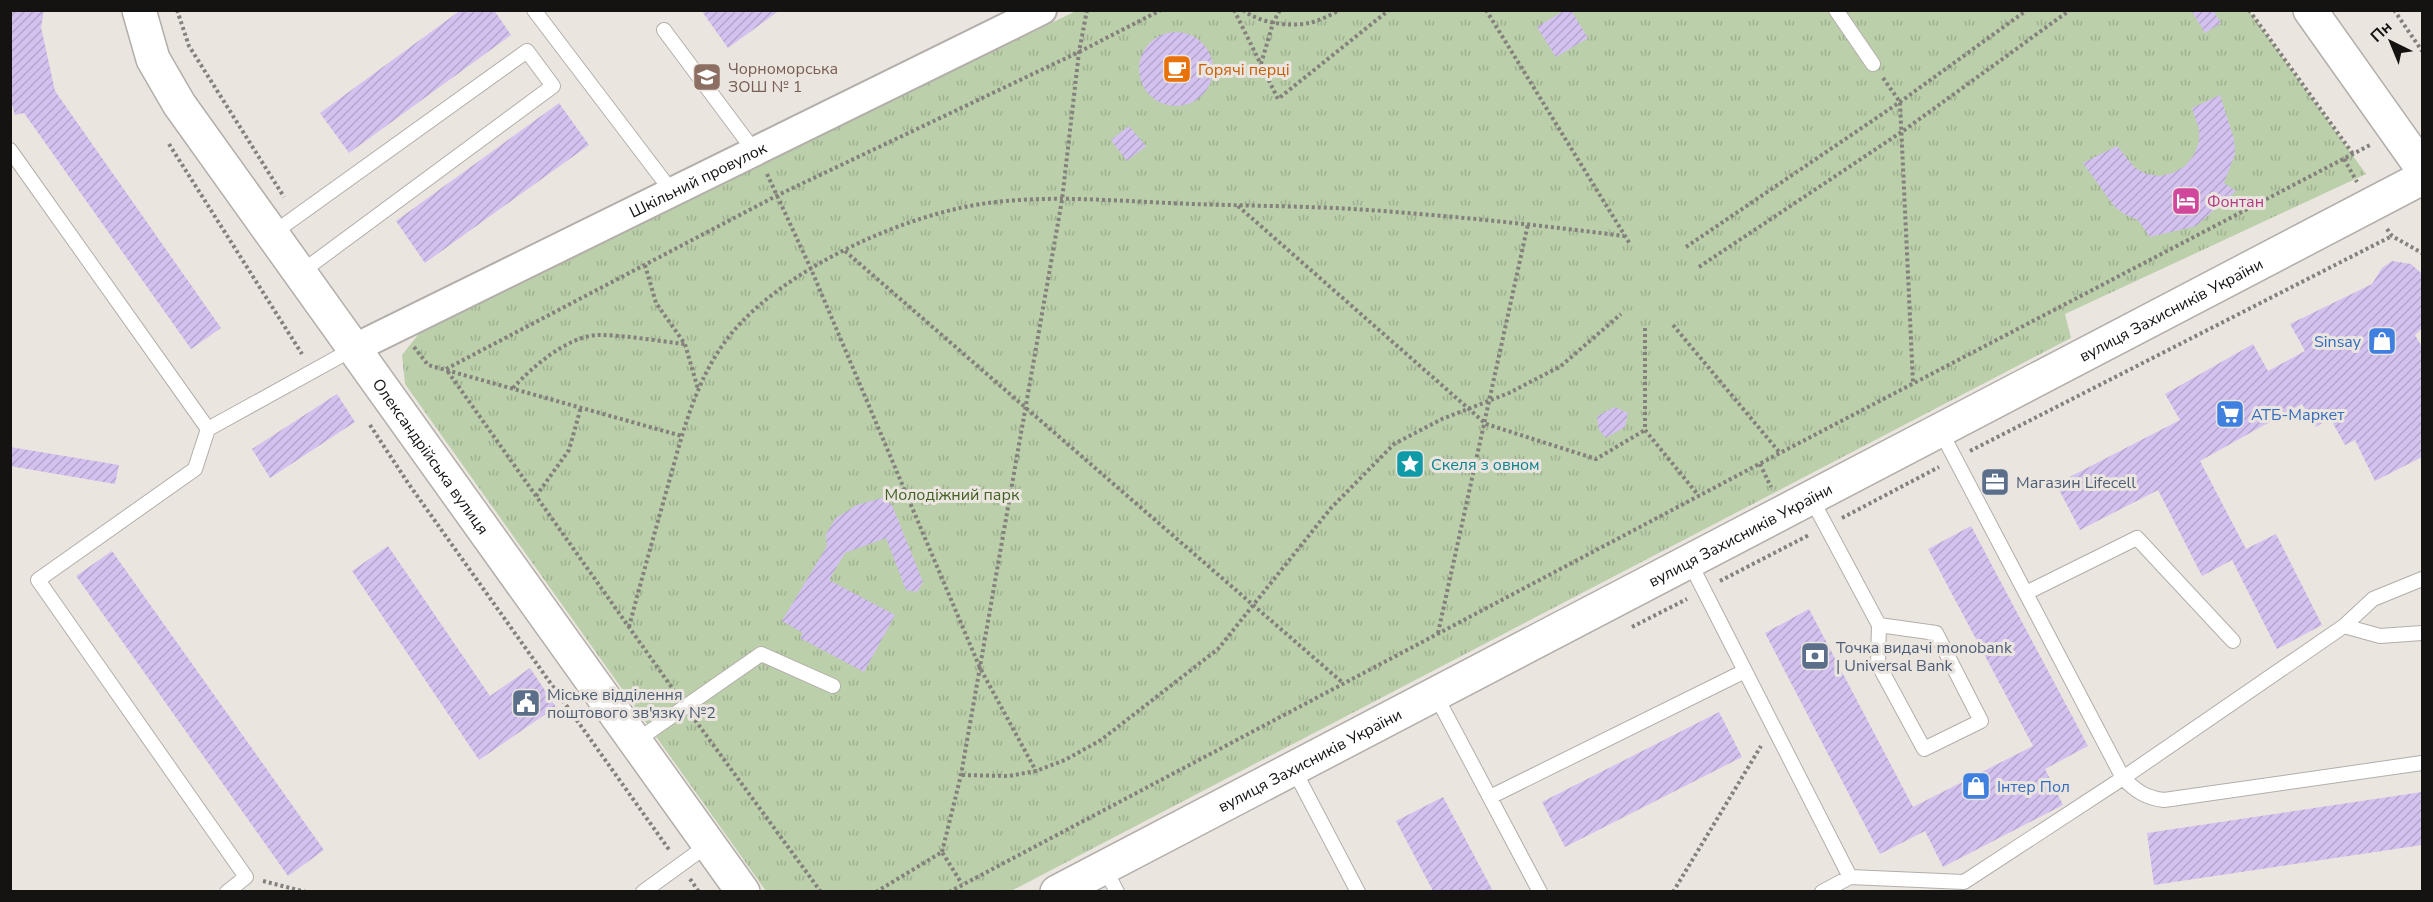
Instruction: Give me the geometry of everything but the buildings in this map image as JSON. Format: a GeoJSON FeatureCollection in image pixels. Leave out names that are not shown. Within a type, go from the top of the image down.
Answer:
{"type":"FeatureCollection","features":[{"type":"Feature","properties":{"kind":"main road","name":"Олександрійська вулиця"},"geometry":{"type":"LineString","coordinates":[[139,10],[153,59],[179,105],[284,226],[300,273],[743,891]]}},
{"type":"Feature","properties":{"kind":"main road"},"geometry":{"type":"LineString","coordinates":[[2310,10],[2422,168]]}},
{"type":"Feature","properties":{"kind":"main road","name":"вулиця Захисників України"},"geometry":{"type":"LineString","coordinates":[[1057,891],[1110,879],[1293,768],[2422,178]]}},
{"type":"Feature","properties":{"kind":"street","name":"Шкільний провулок"},"geometry":{"type":"LineString","coordinates":[[354,350],[1041,10]]}},
{"type":"Feature","properties":{"kind":"lane"},"geometry":{"type":"LineString","coordinates":[[534,10],[673,193]]}},
{"type":"Feature","properties":{"kind":"lane"},"geometry":{"type":"LineString","coordinates":[[1836,10],[1874,64]]}},
{"type":"Feature","properties":{"kind":"lane"},"geometry":{"type":"LineString","coordinates":[[664,30],[755,152]]}},
{"type":"Feature","properties":{"kind":"lane"},"geometry":{"type":"LineString","coordinates":[[284,226],[527,51],[553,86],[300,273]]}},
{"type":"Feature","properties":{"kind":"lane"},"geometry":{"type":"LineString","coordinates":[[10,150],[208,429]]}},
{"type":"Feature","properties":{"kind":"lane"},"geometry":{"type":"LineString","coordinates":[[226,891],[246,878],[38,580],[195,469],[208,429],[354,350]]}},
{"type":"Feature","properties":{"kind":"lane"},"geometry":{"type":"LineString","coordinates":[[1940,430],[2123,778],[2134,790],[2150,799],[2164,800],[2422,763]]}},
{"type":"Feature","properties":{"kind":"lane"},"geometry":{"type":"LineString","coordinates":[[1811,498],[1879,625],[1878,664],[1924,749],[1981,721],[1936,633],[1879,625]]}},
{"type":"Feature","properties":{"kind":"lane"},"geometry":{"type":"LineString","coordinates":[[2025,592],[2137,538],[2233,641]]}},
{"type":"Feature","properties":{"kind":"lane"},"geometry":{"type":"LineString","coordinates":[[1689,561],[1850,877]]}},
{"type":"Feature","properties":{"kind":"lane"},"geometry":{"type":"LineString","coordinates":[[1822,891],[1850,877],[1962,887],[2344,626],[2373,599],[2422,579]]}},
{"type":"Feature","properties":{"kind":"lane"},"geometry":{"type":"LineString","coordinates":[[2344,626],[2380,636],[2422,633]]}},
{"type":"Feature","properties":{"kind":"lane"},"geometry":{"type":"LineString","coordinates":[[636,741],[761,654],[833,686]]}},
{"type":"Feature","properties":{"kind":"lane"},"geometry":{"type":"LineString","coordinates":[[1491,797],[1745,671]]}},
{"type":"Feature","properties":{"kind":"lane"},"geometry":{"type":"LineString","coordinates":[[1435,694],[1540,891]]}},
{"type":"Feature","properties":{"kind":"lane"},"geometry":{"type":"LineString","coordinates":[[1293,768],[1358,891]]}},
{"type":"Feature","properties":{"kind":"lane"},"geometry":{"type":"LineString","coordinates":[[643,891],[709,844]]}},
{"type":"Feature","properties":{"kind":"path"},"geometry":{"type":"LineString","coordinates":[[177,10],[189,46],[284,226]]}},
{"type":"Feature","properties":{"kind":"path"},"geometry":{"type":"LineString","coordinates":[[876,891],[942,852],[961,775],[1062,200],[1079,52],[1087,10]]}},
{"type":"Feature","properties":{"kind":"path"},"geometry":{"type":"LineString","coordinates":[[446,369],[778,195],[1079,52],[1161,10]]}},
{"type":"Feature","properties":{"kind":"path"},"geometry":{"type":"LineString","coordinates":[[1234,10],[1278,99],[1389,10]]}},
{"type":"Feature","properties":{"kind":"path"},"geometry":{"type":"LineString","coordinates":[[1243,10],[1249,15],[1273,23],[1308,23],[1340,10]]}},
{"type":"Feature","properties":{"kind":"path"},"geometry":{"type":"LineString","coordinates":[[1261,65],[1273,23],[1281,10]]}},
{"type":"Feature","properties":{"kind":"path"},"geometry":{"type":"LineString","coordinates":[[1486,10],[1630,244]]}},
{"type":"Feature","properties":{"kind":"path"},"geometry":{"type":"LineString","coordinates":[[1686,247],[1900,102],[2027,10]]}},
{"type":"Feature","properties":{"kind":"path"},"geometry":{"type":"LineString","coordinates":[[1699,267],[1903,131],[2070,10]]}},
{"type":"Feature","properties":{"kind":"path"},"geometry":{"type":"LineString","coordinates":[[949,891],[1779,453],[2353,154],[2249,10]]}},
{"type":"Feature","properties":{"kind":"path"},"geometry":{"type":"LineString","coordinates":[[2394,10],[2422,51]]}},
{"type":"Feature","properties":{"kind":"path"},"geometry":{"type":"LineString","coordinates":[[1874,64],[1900,102],[1913,383]]}},
{"type":"Feature","properties":{"kind":"path"},"geometry":{"type":"LineString","coordinates":[[755,152],[778,195],[811,269],[980,668],[1036,771]]}},
{"type":"Feature","properties":{"kind":"path"},"geometry":{"type":"LineString","coordinates":[[628,627],[682,436],[698,389],[715,357],[731,334],[752,312],[811,269],[898,226],[941,212],[989,203],[1062,200],[1366,210],[1528,224],[1624,236]]}},
{"type":"Feature","properties":{"kind":"path"},"geometry":{"type":"LineString","coordinates":[[1238,206],[1486,424],[1596,459],[1645,430]]}},
{"type":"Feature","properties":{"kind":"path"},"geometry":{"type":"LineString","coordinates":[[1438,633],[1486,424],[1528,224]]}},
{"type":"Feature","properties":{"kind":"path"},"geometry":{"type":"LineString","coordinates":[[1630,628],[2392,236]]}},
{"type":"Feature","properties":{"kind":"path"},"geometry":{"type":"LineString","coordinates":[[845,251],[1344,683]]}},
{"type":"Feature","properties":{"kind":"path"},"geometry":{"type":"LineString","coordinates":[[645,265],[656,303],[685,344],[698,389]]}},
{"type":"Feature","properties":{"kind":"path"},"geometry":{"type":"LineString","coordinates":[[961,775],[1009,776],[1036,771],[1065,760],[1101,740],[1218,649],[1331,508],[1394,444],[1417,431],[1491,400],[1561,366],[1621,314]]}},
{"type":"Feature","properties":{"kind":"path"},"geometry":{"type":"LineString","coordinates":[[1673,326],[1779,453]]}},
{"type":"Feature","properties":{"kind":"path"},"geometry":{"type":"LineString","coordinates":[[1645,328],[1645,430],[1699,496]]}},
{"type":"Feature","properties":{"kind":"path"},"geometry":{"type":"LineString","coordinates":[[513,388],[529,370],[562,346],[595,335],[685,344]]}},
{"type":"Feature","properties":{"kind":"path"},"geometry":{"type":"LineString","coordinates":[[428,365],[682,436]]}},
{"type":"Feature","properties":{"kind":"path"},"geometry":{"type":"LineString","coordinates":[[446,369],[685,707],[821,891]]}},
{"type":"Feature","properties":{"kind":"path"},"geometry":{"type":"LineString","coordinates":[[536,496],[570,450],[581,407]]}},
{"type":"Feature","properties":{"kind":"path"},"geometry":{"type":"LineString","coordinates":[[408,483],[699,891]]}},
{"type":"Feature","properties":{"kind":"path"},"geometry":{"type":"LineString","coordinates":[[1673,891],[1773,726]]}},
{"type":"Feature","properties":{"kind":"path"},"geometry":{"type":"LineString","coordinates":[[942,852],[962,884]]}},
{"type":"Feature","properties":{"kind":"path"},"geometry":{"type":"LineString","coordinates":[[246,878],[306,891]]}},
{"type":"Feature","properties":{"kind":"green space","name":"Молодіжний парк"},"geometry":{"type":"Polygon","coordinates":[[[1076,11],[2249,11],[2366,174],[2065,314],[2071,338],[1011,891],[766,891],[405,384],[402,355],[421,331],[1076,11]]]}},
{"type":"Feature","properties":{"kind":"place","name":"Горячі перці"},"geometry":{"type":"Point","coordinates":[1177,69]}},
{"type":"Feature","properties":{"kind":"place","name":"Чорноморська ЗОШ № 1"},"geometry":{"type":"Point","coordinates":[707,77]}},
{"type":"Feature","properties":{"kind":"place","name":"Фонтан"},"geometry":{"type":"Point","coordinates":[2186,201]}},
{"type":"Feature","properties":{"kind":"place","name":"Sinsay"},"geometry":{"type":"Point","coordinates":[2382,341]}},
{"type":"Feature","properties":{"kind":"place","name":"АТБ-Маркет"},"geometry":{"type":"Point","coordinates":[2230,414]}},
{"type":"Feature","properties":{"kind":"place","name":"Скеля з овном"},"geometry":{"type":"Point","coordinates":[1410,464]}},
{"type":"Feature","properties":{"kind":"place","name":"Магазин Lifecell"},"geometry":{"type":"Point","coordinates":[1995,482]}},
{"type":"Feature","properties":{"kind":"place","name":"Точка видачі monobank | Universal Bank"},"geometry":{"type":"Point","coordinates":[1815,656]}},
{"type":"Feature","properties":{"kind":"place","name":"Міське відділення поштового зв'язку №2"},"geometry":{"type":"Point","coordinates":[526,703]}},
{"type":"Feature","properties":{"kind":"place","name":"Інтер Пол"},"geometry":{"type":"Point","coordinates":[1976,786]}}]}
